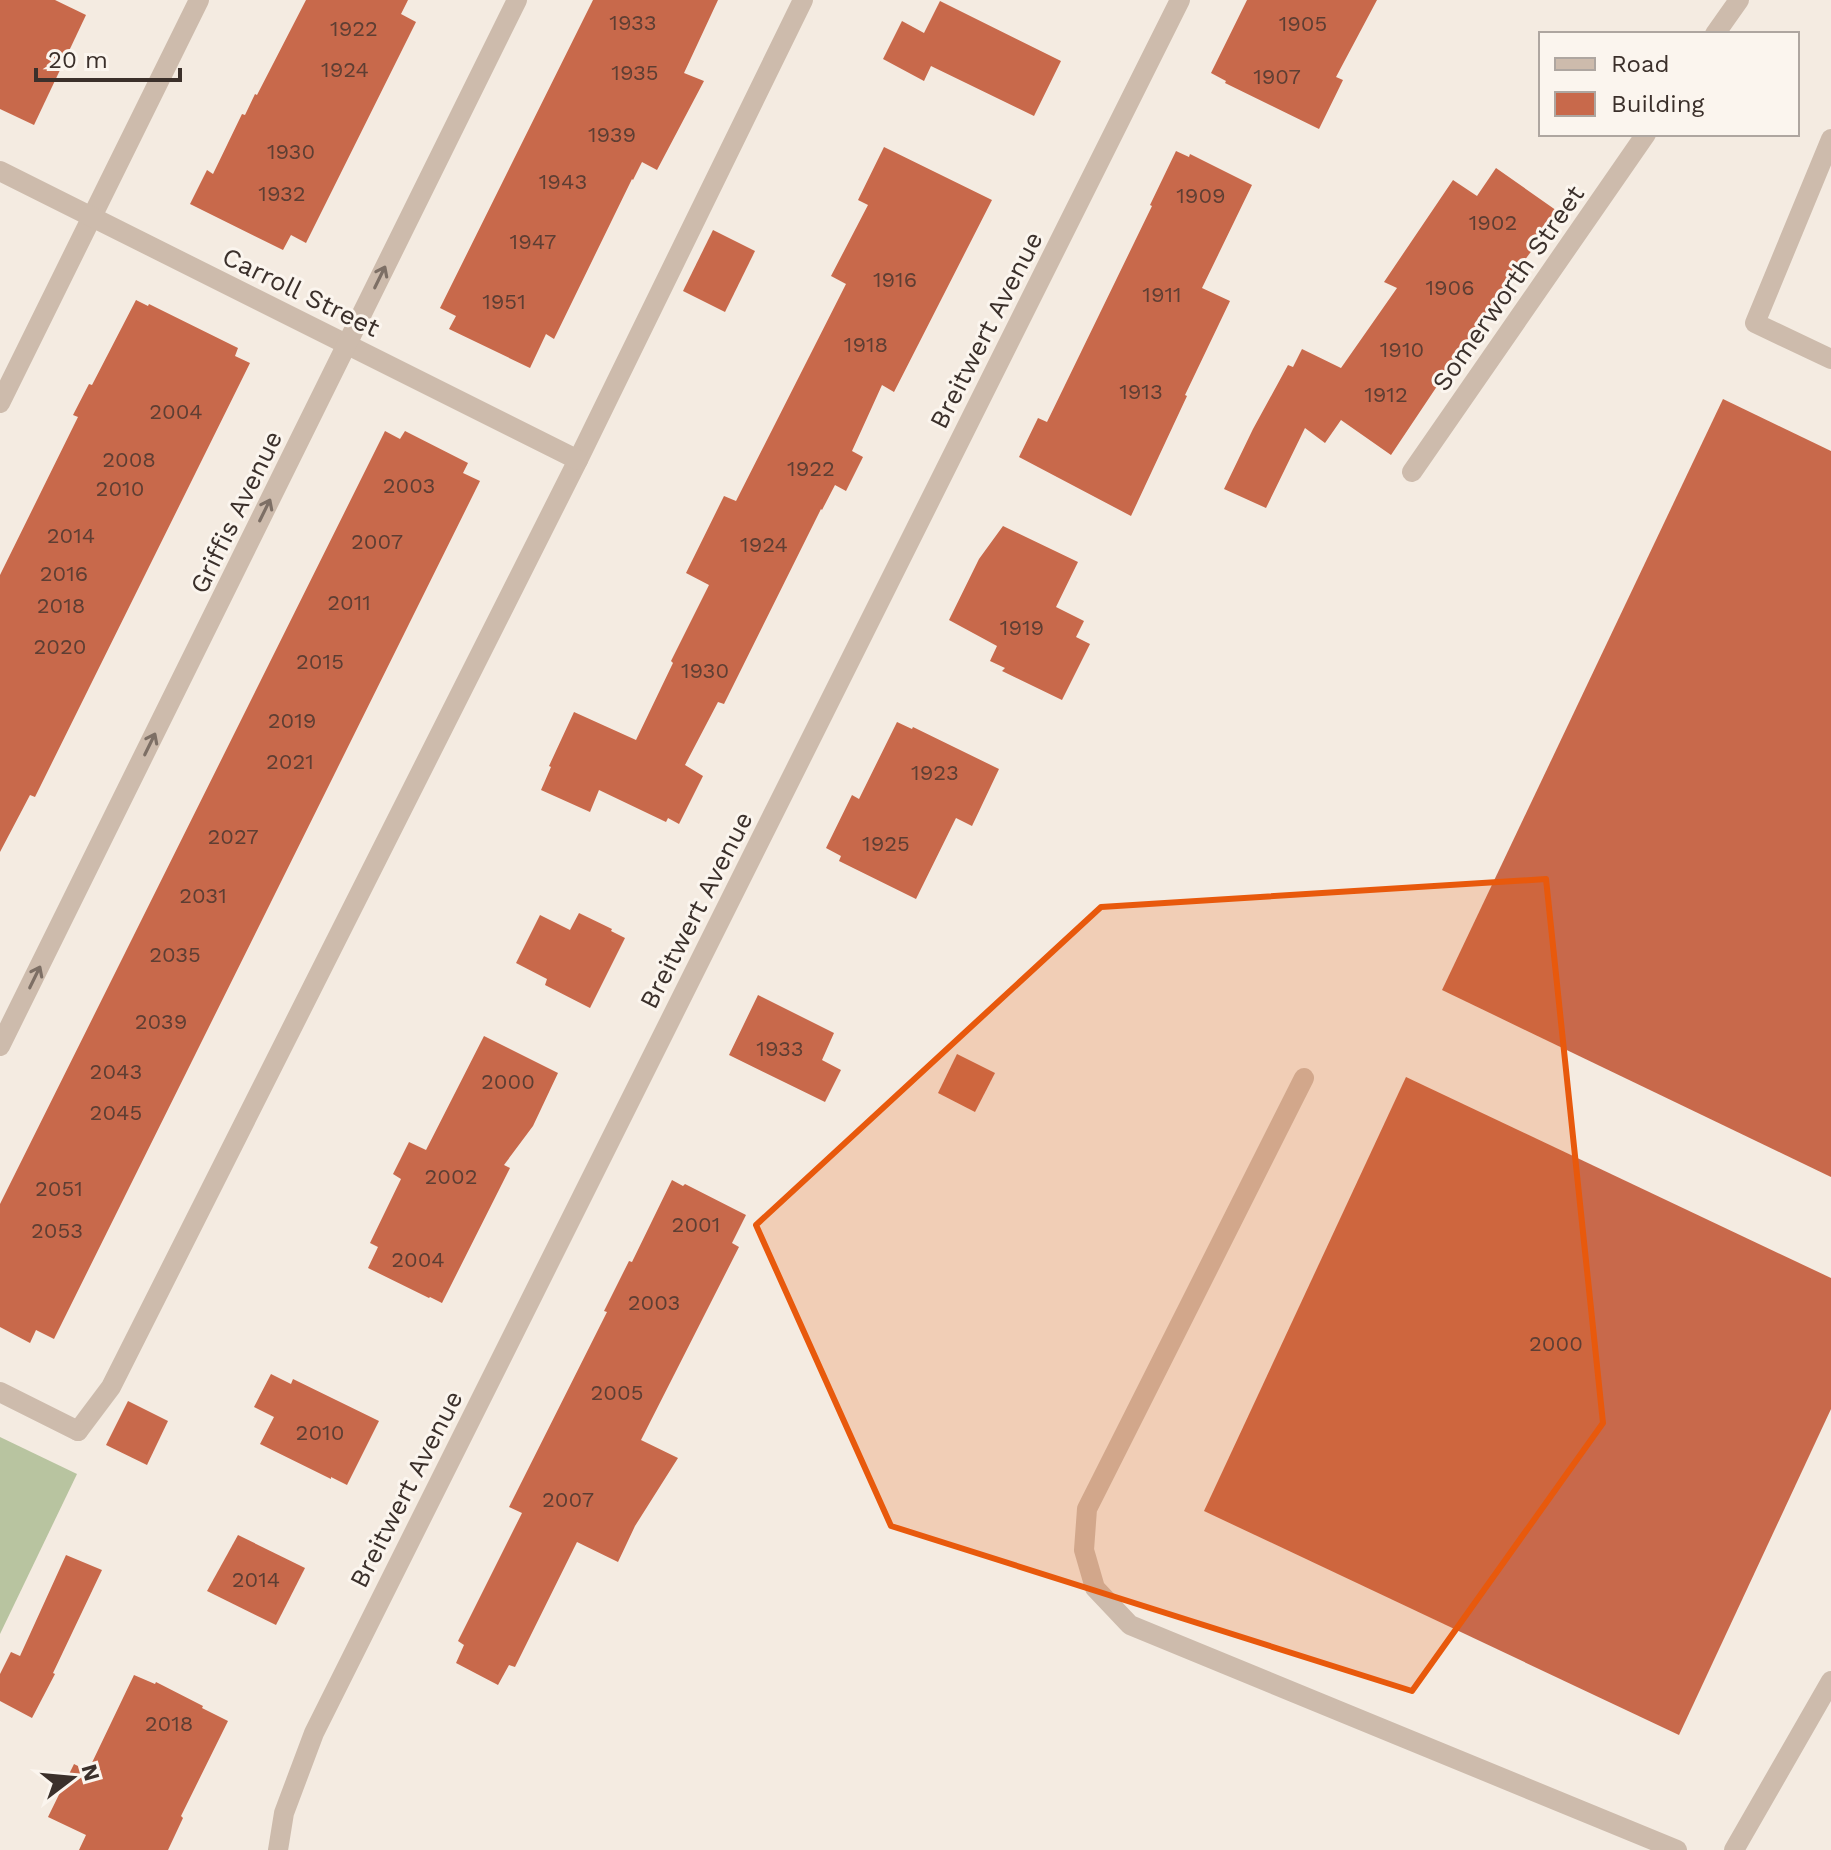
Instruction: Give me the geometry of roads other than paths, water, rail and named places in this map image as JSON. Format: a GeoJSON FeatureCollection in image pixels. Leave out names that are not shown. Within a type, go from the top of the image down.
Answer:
{"type":"FeatureCollection","features":[{"type":"Feature","properties":{"kind":"street"},"geometry":{"type":"LineString","coordinates":[[0,403],[199,0]]}},
{"type":"Feature","properties":{"kind":"street","name":"Griffis Avenue"},"geometry":{"type":"LineString","coordinates":[[0,1046],[517,0]]}},
{"type":"Feature","properties":{"kind":"street"},"geometry":{"type":"LineString","coordinates":[[0,1392],[78,1431],[111,1387],[578,460],[803,0]]}},
{"type":"Feature","properties":{"kind":"street","name":"Breitwert Avenue"},"geometry":{"type":"LineString","coordinates":[[278,1850],[284,1813],[314,1733],[1180,0]]}},
{"type":"Feature","properties":{"kind":"street"},"geometry":{"type":"LineString","coordinates":[[1716,32],[1739,0]]}},
{"type":"Feature","properties":{"kind":"street","name":"Somerworth Street"},"geometry":{"type":"LineString","coordinates":[[1412,472],[1645,136]]}},
{"type":"Feature","properties":{"kind":"street"},"geometry":{"type":"LineString","coordinates":[[1831,139],[1755,323],[1831,359]]}},
{"type":"Feature","properties":{"kind":"street","name":"Carroll Street"},"geometry":{"type":"LineString","coordinates":[[0,171],[578,460]]}},
{"type":"Feature","properties":{"kind":"street"},"geometry":{"type":"LineString","coordinates":[[1304,1078],[1087,1509],[1084,1550],[1095,1588],[1130,1625],[1677,1850]]}},
{"type":"Feature","properties":{"kind":"street"},"geometry":{"type":"LineString","coordinates":[[1734,1850],[1831,1681]]}}]}
